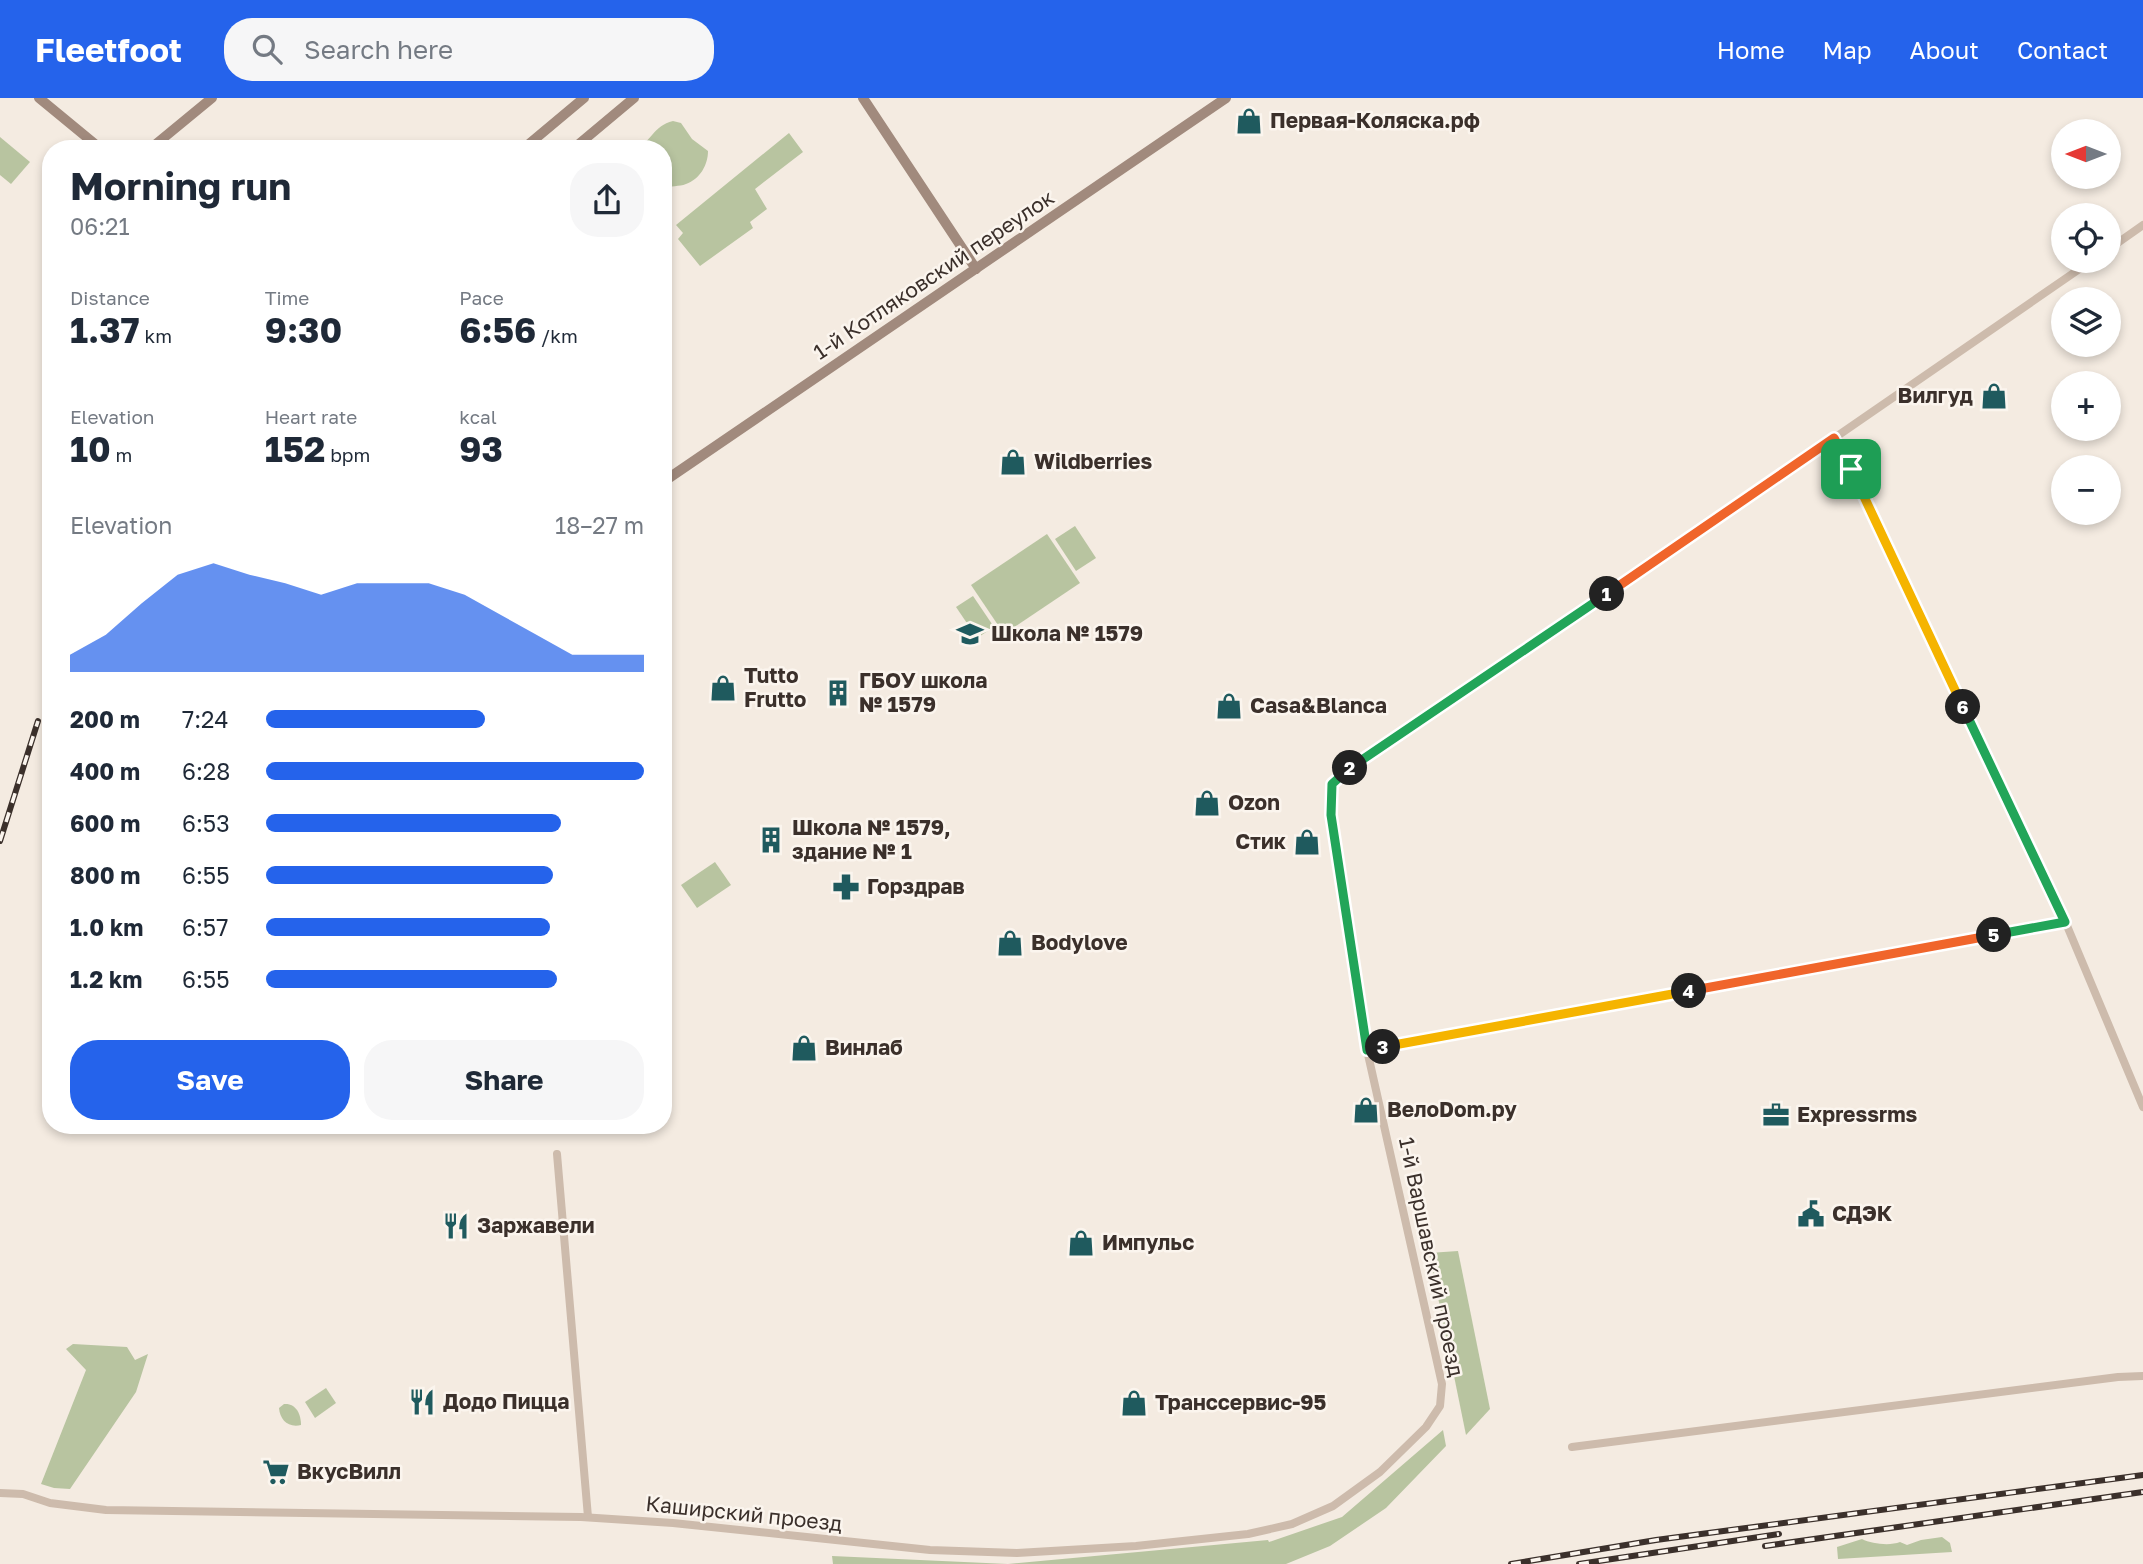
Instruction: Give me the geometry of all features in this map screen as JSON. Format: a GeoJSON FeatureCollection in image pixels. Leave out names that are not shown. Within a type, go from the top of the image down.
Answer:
{"type":"FeatureCollection","features":[{"type":"Feature","properties":{"kind":"street"},"geometry":{"type":"LineString","coordinates":[[39,98],[90,140]]}},
{"type":"Feature","properties":{"kind":"street"},"geometry":{"type":"LineString","coordinates":[[161,140],[212,98]]}},
{"type":"Feature","properties":{"kind":"street"},"geometry":{"type":"LineString","coordinates":[[534,140],[584,98]]}},
{"type":"Feature","properties":{"kind":"street"},"geometry":{"type":"LineString","coordinates":[[584,140],[634,98]]}},
{"type":"Feature","properties":{"kind":"street"},"geometry":{"type":"LineString","coordinates":[[863,98],[976,269]]}},
{"type":"Feature","properties":{"kind":"street","name":"1-й Котляковский переулок"},"geometry":{"type":"LineString","coordinates":[[672,476],[1226,98]]}},
{"type":"Feature","properties":{"kind":"street"},"geometry":{"type":"LineString","coordinates":[[2121,240],[2143,225]]}},
{"type":"Feature","properties":{"kind":"street"},"geometry":{"type":"LineString","coordinates":[[2074,273],[1834,438],[2065,922],[2143,1107]]}},
{"type":"Feature","properties":{"kind":"street","name":"1-й Варшавский проезд"},"geometry":{"type":"LineString","coordinates":[[1440,1406],[1442,1384],[1367,1050],[1331,815],[1332,784],[1342,774],[1834,438]]}},
{"type":"Feature","properties":{"kind":"street"},"geometry":{"type":"LineString","coordinates":[[1367,1050],[2065,922]]}},
{"type":"Feature","properties":{"kind":"street"},"geometry":{"type":"LineString","coordinates":[[557,1154],[588,1517]]}},
{"type":"Feature","properties":{"kind":"street"},"geometry":{"type":"LineString","coordinates":[[1572,1447],[2143,1376]]}},
{"type":"Feature","properties":{"kind":"street","name":"Каширский проезд"},"geometry":{"type":"LineString","coordinates":[[0,1493],[23,1494],[50,1503],[106,1510],[588,1517],[673,1523],[930,1550],[1017,1553],[1248,1534],[1292,1524],[1333,1506],[1380,1472],[1426,1427],[1440,1406]]}},
{"type":"Feature","properties":{"kind":"green space"},"geometry":{"type":"Polygon","coordinates":[[[666,123],[681,123],[692,139],[708,151],[702,171],[691,182],[683,185],[672,187],[672,140],[648,140],[666,123]]]}},
{"type":"Feature","properties":{"kind":"green space"},"geometry":{"type":"Polygon","coordinates":[[[789,133],[803,152],[755,189],[767,209],[750,222],[753,228],[700,266],[678,239],[683,233],[676,225],[789,133]]]}},
{"type":"Feature","properties":{"kind":"green space"},"geometry":{"type":"Polygon","coordinates":[[[0,137],[30,162],[11,184],[0,175],[0,137]]]}},
{"type":"Feature","properties":{"kind":"green space"},"geometry":{"type":"Polygon","coordinates":[[[1075,526],[1096,558],[1076,571],[1055,539],[1075,526]]]}},
{"type":"Feature","properties":{"kind":"green space"},"geometry":{"type":"Polygon","coordinates":[[[1047,534],[1080,583],[1004,634],[971,585],[1047,534]]]}},
{"type":"Feature","properties":{"kind":"green space"},"geometry":{"type":"Polygon","coordinates":[[[973,596],[994,627],[977,638],[956,607],[973,596]]]}},
{"type":"Feature","properties":{"kind":"green space"},"geometry":{"type":"Polygon","coordinates":[[[715,862],[731,885],[697,908],[681,885],[715,862]]]}},
{"type":"Feature","properties":{"kind":"green space"},"geometry":{"type":"Polygon","coordinates":[[[1458,1251],[1490,1409],[1466,1435],[1429,1253],[1458,1251]]]}},
{"type":"Feature","properties":{"kind":"green space"},"geometry":{"type":"Polygon","coordinates":[[[73,1344],[127,1347],[135,1360],[148,1354],[136,1392],[70,1489],[54,1488],[41,1484],[86,1370],[66,1349],[73,1344]]]}},
{"type":"Feature","properties":{"kind":"green space"},"geometry":{"type":"Polygon","coordinates":[[[326,1388],[336,1403],[315,1418],[305,1402],[326,1388]]]}},
{"type":"Feature","properties":{"kind":"green space"},"geometry":{"type":"Polygon","coordinates":[[[284,1404],[292,1405],[297,1410],[301,1425],[289,1424],[283,1419],[279,1408],[284,1404]]]}},
{"type":"Feature","properties":{"kind":"green space"},"geometry":{"type":"Polygon","coordinates":[[[1443,1430],[1446,1446],[1386,1508],[1330,1546],[1286,1564],[1008,1564],[1269,1542],[1342,1517],[1443,1430]]]}},
{"type":"Feature","properties":{"kind":"green space"},"geometry":{"type":"Polygon","coordinates":[[[1942,1537],[1950,1543],[1952,1552],[1838,1559],[1837,1547],[1862,1539],[1876,1543],[1900,1542],[1907,1545],[1942,1537]]]}},
{"type":"Feature","properties":{"kind":"green space"},"geometry":{"type":"Polygon","coordinates":[[[832,1556],[1008,1564],[833,1564],[832,1556]]]}},
{"type":"Feature","properties":{"kind":"railway"},"geometry":{"type":"LineString","coordinates":[[0,841],[38,721]]}},
{"type":"Feature","properties":{"kind":"railway"},"geometry":{"type":"LineString","coordinates":[[1511,1564],[1656,1540],[2143,1475]]}},
{"type":"Feature","properties":{"kind":"railway"},"geometry":{"type":"LineString","coordinates":[[1765,1546],[2143,1492]]}},
{"type":"Feature","properties":{"kind":"railway"},"geometry":{"type":"LineString","coordinates":[[1579,1564],[1779,1534]]}},
{"type":"Feature","properties":{"kind":"place","name":"Первая-Коляска.рф"},"geometry":{"type":"Point","coordinates":[1249,121]}},
{"type":"Feature","properties":{"kind":"place","name":"Вилгуд"},"geometry":{"type":"Point","coordinates":[1994,396]}},
{"type":"Feature","properties":{"kind":"place","name":"Wildberries"},"geometry":{"type":"Point","coordinates":[1013,462]}},
{"type":"Feature","properties":{"kind":"place","name":"Школа № 1579"},"geometry":{"type":"Point","coordinates":[970,634]}},
{"type":"Feature","properties":{"kind":"place","name":"Tutto Frutto"},"geometry":{"type":"Point","coordinates":[723,688]}},
{"type":"Feature","properties":{"kind":"place","name":"ГБОУ школа № 1579"},"geometry":{"type":"Point","coordinates":[838,693]}},
{"type":"Feature","properties":{"kind":"place","name":"Casa&Blanca"},"geometry":{"type":"Point","coordinates":[1229,706]}},
{"type":"Feature","properties":{"kind":"place","name":"Ozon"},"geometry":{"type":"Point","coordinates":[1207,803]}},
{"type":"Feature","properties":{"kind":"place","name":"Школа № 1579, здание № 1"},"geometry":{"type":"Point","coordinates":[771,840]}},
{"type":"Feature","properties":{"kind":"place","name":"Стик"},"geometry":{"type":"Point","coordinates":[1307,842]}},
{"type":"Feature","properties":{"kind":"place","name":"Горздрав"},"geometry":{"type":"Point","coordinates":[846,887]}},
{"type":"Feature","properties":{"kind":"place","name":"Bodylove"},"geometry":{"type":"Point","coordinates":[1010,943]}},
{"type":"Feature","properties":{"kind":"place","name":"Винлаб"},"geometry":{"type":"Point","coordinates":[804,1048]}},
{"type":"Feature","properties":{"kind":"place","name":"ВелоDom.ру"},"geometry":{"type":"Point","coordinates":[1366,1110]}},
{"type":"Feature","properties":{"kind":"place","name":"Expressrms"},"geometry":{"type":"Point","coordinates":[1776,1115]}},
{"type":"Feature","properties":{"kind":"place","name":"СДЭК"},"geometry":{"type":"Point","coordinates":[1811,1214]}},
{"type":"Feature","properties":{"kind":"place","name":"Заржавели"},"geometry":{"type":"Point","coordinates":[456,1226]}},
{"type":"Feature","properties":{"kind":"place","name":"Импульс"},"geometry":{"type":"Point","coordinates":[1081,1243]}},
{"type":"Feature","properties":{"kind":"place","name":"Додо Пицца"},"geometry":{"type":"Point","coordinates":[422,1402]}},
{"type":"Feature","properties":{"kind":"place","name":"Транссервис-95"},"geometry":{"type":"Point","coordinates":[1134,1403]}},
{"type":"Feature","properties":{"kind":"place","name":"ВкусВилл"},"geometry":{"type":"Point","coordinates":[276,1472]}},
{"type":"Feature","properties":{"kind":"route"},"geometry":{"type":"LineString","coordinates":[[1834,438],[1851,469],[2065,922],[1367,1050],[1331,815],[1332,784],[1342,774],[1834,438]]}}]}
